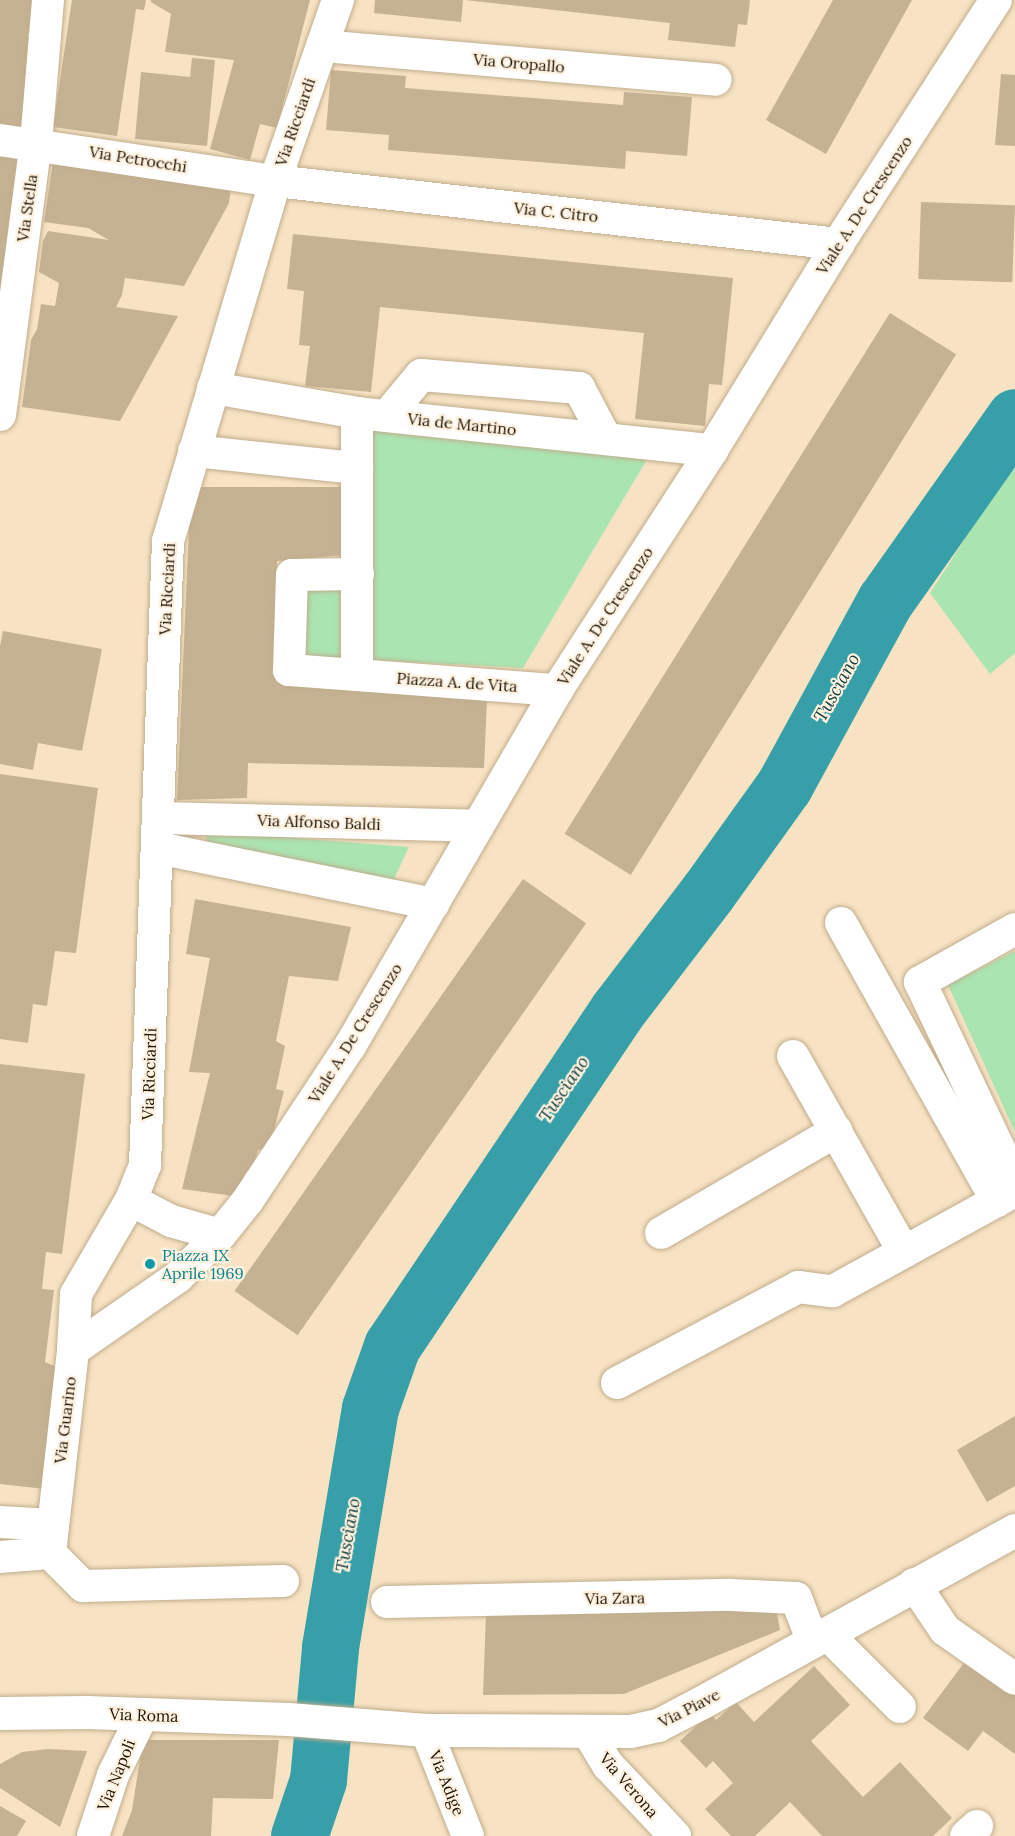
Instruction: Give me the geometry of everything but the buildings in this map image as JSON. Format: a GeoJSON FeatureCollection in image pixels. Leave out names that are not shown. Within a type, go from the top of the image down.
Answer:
{"type":"FeatureCollection","features":[{"type":"Feature","properties":{"kind":"main road","name":"Via Piave"},"geometry":{"type":"LineString","coordinates":[[288,1719],[392,1725],[426,1730],[588,1732],[630,1731],[658,1725],[1015,1530]]}},
{"type":"Feature","properties":{"kind":"main road","name":"Via Roma"},"geometry":{"type":"LineString","coordinates":[[0,1713],[86,1712],[142,1716],[288,1719]]}},
{"type":"Feature","properties":{"kind":"street","name":"Via Stella"},"geometry":{"type":"LineString","coordinates":[[0,406],[36,143],[48,0]]}},
{"type":"Feature","properties":{"kind":"street","name":"Via Ricciardi"},"geometry":{"type":"LineString","coordinates":[[73,1350],[76,1294],[131,1200],[145,1165],[168,541],[275,181],[338,0]]}},
{"type":"Feature","properties":{"kind":"street","name":"Viale A. De Crescenzo"},"geometry":{"type":"LineString","coordinates":[[73,1350],[178,1277],[220,1235],[248,1200],[350,1046],[558,690],[712,450],[838,244],[996,0]]}},
{"type":"Feature","properties":{"kind":"street","name":"Via Oropallo"},"geometry":{"type":"LineString","coordinates":[[321,46],[716,80]]}},
{"type":"Feature","properties":{"kind":"street","name":"Via Petrocchi"},"geometry":{"type":"LineString","coordinates":[[0,140],[36,143],[275,181]]}},
{"type":"Feature","properties":{"kind":"street","name":"Via C. Citro"},"geometry":{"type":"LineString","coordinates":[[275,181],[838,244]]}},
{"type":"Feature","properties":{"kind":"street"},"geometry":{"type":"LineString","coordinates":[[357,675],[357,468],[372,415],[421,375],[579,388],[606,439]]}},
{"type":"Feature","properties":{"kind":"street","name":"Via de Martino"},"geometry":{"type":"LineString","coordinates":[[213,388],[372,415],[712,450]]}},
{"type":"Feature","properties":{"kind":"street"},"geometry":{"type":"LineString","coordinates":[[194,451],[357,468]]}},
{"type":"Feature","properties":{"kind":"street","name":"Piazza A. de Vita"},"geometry":{"type":"LineString","coordinates":[[358,574],[292,575],[289,670],[558,690]]}},
{"type":"Feature","properties":{"kind":"street","name":"Via Alfonso Baldi"},"geometry":{"type":"LineString","coordinates":[[159,833],[478,826]]}},
{"type":"Feature","properties":{"kind":"street"},"geometry":{"type":"LineString","coordinates":[[159,833],[433,904]]}},
{"type":"Feature","properties":{"kind":"street"},"geometry":{"type":"LineString","coordinates":[[841,923],[1009,1191]]}},
{"type":"Feature","properties":{"kind":"street"},"geometry":{"type":"LineString","coordinates":[[1009,1191],[920,982],[1015,929]]}},
{"type":"Feature","properties":{"kind":"street"},"geometry":{"type":"LineString","coordinates":[[793,1056],[904,1252]]}},
{"type":"Feature","properties":{"kind":"street"},"geometry":{"type":"LineString","coordinates":[[661,1233],[836,1131]]}},
{"type":"Feature","properties":{"kind":"street"},"geometry":{"type":"LineString","coordinates":[[617,1383],[798,1287],[833,1291],[1009,1191]]}},
{"type":"Feature","properties":{"kind":"street"},"geometry":{"type":"LineString","coordinates":[[131,1200],[171,1221],[220,1235]]}},
{"type":"Feature","properties":{"kind":"street","name":"Via Guarino"},"geometry":{"type":"LineString","coordinates":[[51,1539],[73,1350]]}},
{"type":"Feature","properties":{"kind":"street"},"geometry":{"type":"LineString","coordinates":[[0,1522],[51,1539],[83,1586],[283,1581]]}},
{"type":"Feature","properties":{"kind":"street"},"geometry":{"type":"LineString","coordinates":[[0,1557],[12,1558],[51,1539]]}},
{"type":"Feature","properties":{"kind":"street"},"geometry":{"type":"LineString","coordinates":[[914,1584],[945,1630],[1015,1679]]}},
{"type":"Feature","properties":{"kind":"street","name":"Via Zara"},"geometry":{"type":"LineString","coordinates":[[387,1602],[731,1595],[796,1598],[820,1638]]}},
{"type":"Feature","properties":{"kind":"street"},"geometry":{"type":"LineString","coordinates":[[820,1638],[900,1707]]}},
{"type":"Feature","properties":{"kind":"street","name":"Via Napoli"},"geometry":{"type":"LineString","coordinates":[[93,1836],[113,1775],[142,1716]]}},
{"type":"Feature","properties":{"kind":"street","name":"Via Adige"},"geometry":{"type":"LineString","coordinates":[[426,1730],[468,1836]]}},
{"type":"Feature","properties":{"kind":"street","name":"Via Verona"},"geometry":{"type":"LineString","coordinates":[[588,1732],[608,1765],[675,1836]]}},
{"type":"Feature","properties":{"kind":"green space"},"geometry":{"type":"Polygon","coordinates":[[[347,425],[649,456],[523,668],[280,655],[283,566],[342,565],[347,425]]]}},
{"type":"Feature","properties":{"kind":"green space"},"geometry":{"type":"Polygon","coordinates":[[[1015,469],[1015,653],[990,674],[930,593],[1001,483],[1015,469]]]}},
{"type":"Feature","properties":{"kind":"green space"},"geometry":{"type":"Polygon","coordinates":[[[207,831],[409,847],[391,885],[206,845],[207,831]]]}},
{"type":"Feature","properties":{"kind":"green space"},"geometry":{"type":"Polygon","coordinates":[[[1015,951],[1015,1132],[948,985],[1015,951]]]}},
{"type":"Feature","properties":{"kind":"waterway","name":"Tusciano"},"geometry":{"type":"LineString","coordinates":[[299,1836],[318,1780],[330,1647],[370,1408],[392,1346],[617,1011],[708,892],[784,786],[885,601],[1015,417]]}},
{"type":"Feature","properties":{"kind":"place","name":"Piazza IX Aprile 1969"},"geometry":{"type":"Point","coordinates":[150,1264]}}]}
